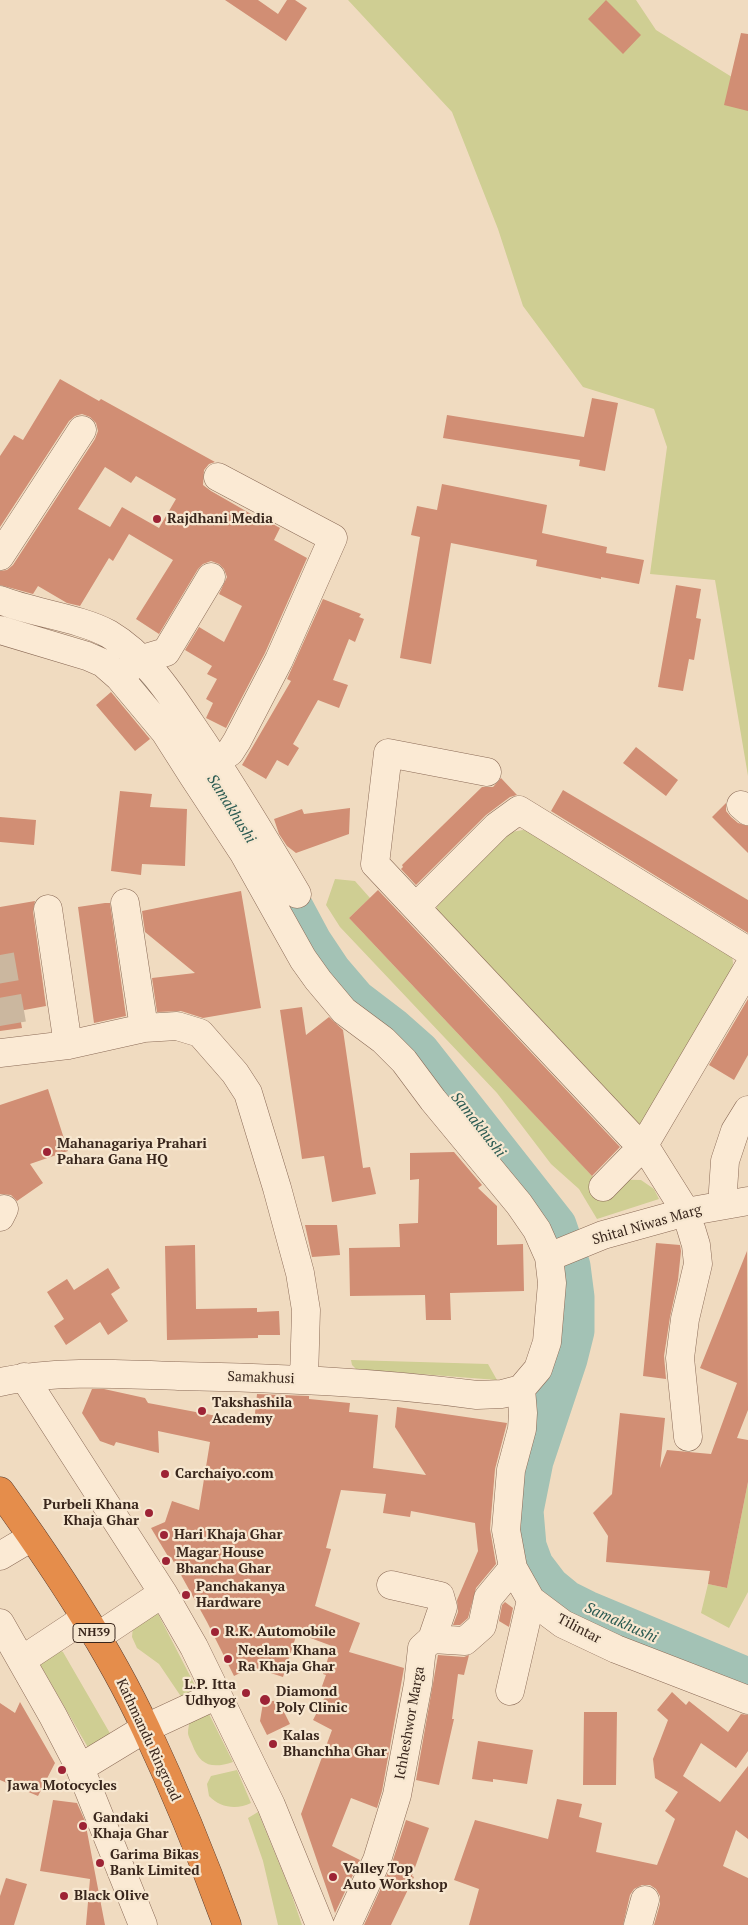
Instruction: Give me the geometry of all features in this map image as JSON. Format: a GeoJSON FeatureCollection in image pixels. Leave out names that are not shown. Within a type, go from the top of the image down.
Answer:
{"type":"FeatureCollection","features":[{"type":"Feature","properties":{"kind":"highway","name":"Kathmandu Ringroad"},"geometry":{"type":"LineString","coordinates":[[0,1491],[91,1628],[146,1728],[205,1864],[227,1925]]}},
{"type":"Feature","properties":{"kind":"street"},"geometry":{"type":"LineString","coordinates":[[0,556],[82,430]]}},
{"type":"Feature","properties":{"kind":"street"},"geometry":{"type":"LineString","coordinates":[[204,769],[230,752],[237,741],[288,642],[333,538],[218,477]]}},
{"type":"Feature","properties":{"kind":"street"},"geometry":{"type":"LineString","coordinates":[[0,630],[87,656],[103,663],[130,668],[166,652],[211,577]]}},
{"type":"Feature","properties":{"kind":"street"},"geometry":{"type":"LineString","coordinates":[[0,600],[107,633],[131,649],[130,668],[165,732],[204,769],[270,846],[298,894]]}},
{"type":"Feature","properties":{"kind":"street"},"geometry":{"type":"LineString","coordinates":[[487,772],[388,753],[375,864],[630,1136],[644,1145],[686,1212],[696,1245],[698,1264],[685,1319],[680,1358],[688,1436]]}},
{"type":"Feature","properties":{"kind":"street"},"geometry":{"type":"LineString","coordinates":[[204,769],[243,852],[303,959],[313,973],[344,1011],[383,1040],[404,1060],[433,1100],[519,1204],[554,1255],[547,1342],[538,1369],[520,1389]]}},
{"type":"Feature","properties":{"kind":"street"},"geometry":{"type":"LineString","coordinates":[[416,907],[497,826],[520,810],[748,951]]}},
{"type":"Feature","properties":{"kind":"street"},"geometry":{"type":"LineString","coordinates":[[125,903],[144,1028]]}},
{"type":"Feature","properties":{"kind":"street"},"geometry":{"type":"LineString","coordinates":[[48,909],[68,1045]]}},
{"type":"Feature","properties":{"kind":"street"},"geometry":{"type":"LineString","coordinates":[[602,1186],[644,1145],[748,968]]}},
{"type":"Feature","properties":{"kind":"street"},"geometry":{"type":"LineString","coordinates":[[10,1044],[68,1045],[144,1028],[177,1026],[200,1033],[235,1074],[248,1094],[300,1273],[306,1310],[304,1379]]}},
{"type":"Feature","properties":{"kind":"street"},"geometry":{"type":"LineString","coordinates":[[722,1205],[725,1161],[735,1131],[748,1110]]}},
{"type":"Feature","properties":{"kind":"street","name":"Shital Niwas Marg"},"geometry":{"type":"LineString","coordinates":[[554,1255],[603,1235],[686,1212],[748,1201]]}},
{"type":"Feature","properties":{"kind":"street","name":"Samakhusi"},"geometry":{"type":"LineString","coordinates":[[12,1379],[149,1375],[304,1379],[477,1395],[502,1394],[520,1389]]}},
{"type":"Feature","properties":{"kind":"street"},"geometry":{"type":"LineString","coordinates":[[12,1379],[163,1594],[194,1647],[271,1804],[320,1925]]}},
{"type":"Feature","properties":{"kind":"street","name":"Tilintar"},"geometry":{"type":"LineString","coordinates":[[520,1389],[522,1429],[512,1470],[506,1530],[513,1568],[531,1600],[563,1624],[616,1648],[748,1700]]}},
{"type":"Feature","properties":{"kind":"street"},"geometry":{"type":"LineString","coordinates":[[0,1556],[32,1537]]}},
{"type":"Feature","properties":{"kind":"street"},"geometry":{"type":"LineString","coordinates":[[432,1638],[465,1641],[482,1626],[488,1598],[513,1568]]}},
{"type":"Feature","properties":{"kind":"street","name":"Ichheshwor Marga"},"geometry":{"type":"LineString","coordinates":[[347,1925],[377,1860],[397,1795],[418,1684],[422,1648],[432,1638],[443,1607],[440,1596],[391,1585]]}},
{"type":"Feature","properties":{"kind":"street"},"geometry":{"type":"LineString","coordinates":[[22,1660],[163,1594]]}},
{"type":"Feature","properties":{"kind":"street"},"geometry":{"type":"LineString","coordinates":[[510,1692],[531,1600]]}},
{"type":"Feature","properties":{"kind":"street"},"geometry":{"type":"LineString","coordinates":[[0,1623],[80,1768],[143,1925]]}},
{"type":"Feature","properties":{"kind":"street"},"geometry":{"type":"LineString","coordinates":[[80,1768],[146,1728],[217,1695]]}},
{"type":"Feature","properties":{"kind":"shaded area"},"geometry":{"type":"Polygon","coordinates":[[[348,0],[636,0],[656,30],[748,87],[748,776],[715,580],[650,574],[667,447],[654,409],[583,387],[523,306],[498,229],[452,112],[348,0]]]}},
{"type":"Feature","properties":{"kind":"shaded area"},"geometry":{"type":"Polygon","coordinates":[[[523,830],[532,832],[732,956],[732,972],[642,1123],[632,1127],[436,914],[438,900],[506,833],[523,830]]]}},
{"type":"Feature","properties":{"kind":"shaded area"},"geometry":{"type":"Polygon","coordinates":[[[335,879],[355,881],[370,898],[349,918],[595,1179],[641,1180],[654,1189],[659,1199],[597,1219],[579,1189],[551,1164],[497,1093],[340,927],[326,905],[335,879]]]}},
{"type":"Feature","properties":{"kind":"shaded area"},"geometry":{"type":"Polygon","coordinates":[[[351,1360],[488,1364],[497,1380],[356,1369],[352,1365],[351,1360]]]}},
{"type":"Feature","properties":{"kind":"shaded area"},"geometry":{"type":"Polygon","coordinates":[[[748,1482],[748,1592],[729,1628],[701,1613],[708,1584],[727,1588],[748,1482]]]}},
{"type":"Feature","properties":{"kind":"shaded area"},"geometry":{"type":"Polygon","coordinates":[[[155,1608],[201,1697],[182,1698],[159,1664],[137,1648],[132,1637],[133,1626],[155,1608]]]}},
{"type":"Feature","properties":{"kind":"shaded area"},"geometry":{"type":"Polygon","coordinates":[[[57,1649],[63,1652],[111,1735],[90,1751],[41,1666],[40,1662],[57,1649]]]}},
{"type":"Feature","properties":{"kind":"shaded area"},"geometry":{"type":"Polygon","coordinates":[[[206,1708],[233,1762],[219,1765],[208,1764],[195,1751],[188,1734],[189,1724],[206,1708]]]}},
{"type":"Feature","properties":{"kind":"shaded area"},"geometry":{"type":"Polygon","coordinates":[[[237,1770],[251,1803],[240,1807],[229,1807],[213,1800],[209,1796],[207,1784],[211,1776],[237,1770]]]}},
{"type":"Feature","properties":{"kind":"shaded area"},"geometry":{"type":"Polygon","coordinates":[[[258,1812],[290,1890],[302,1925],[278,1925],[263,1861],[248,1818],[258,1812]]]}},
{"type":"Feature","properties":{"kind":"building"},"geometry":{"type":"Polygon","coordinates":[[[225,0],[258,0],[278,14],[287,0],[295,0],[307,8],[286,41],[225,0]]]}},
{"type":"Feature","properties":{"kind":"building"},"geometry":{"type":"Polygon","coordinates":[[[606,0],[641,35],[623,54],[588,19],[606,0]]]}},
{"type":"Feature","properties":{"kind":"building"},"geometry":{"type":"Polygon","coordinates":[[[741,33],[748,34],[748,111],[724,105],[741,33]]]}},
{"type":"Feature","properties":{"kind":"building"},"geometry":{"type":"Polygon","coordinates":[[[60,379],[99,401],[101,399],[215,462],[209,464],[204,470],[203,485],[258,518],[258,516],[280,528],[274,540],[307,558],[265,653],[226,728],[206,718],[213,703],[206,699],[217,679],[207,674],[212,666],[185,650],[199,627],[224,642],[242,606],[219,594],[227,577],[224,569],[219,564],[211,561],[203,564],[198,569],[159,634],[136,619],[173,560],[129,534],[113,561],[109,558],[80,606],[67,603],[38,586],[33,594],[0,585],[0,571],[7,570],[13,565],[95,439],[98,431],[96,423],[90,417],[82,414],[75,416],[69,421],[0,527],[0,456],[14,435],[23,440],[60,379]],[[105,467],[78,509],[110,527],[122,507],[159,528],[176,499],[136,476],[131,483],[105,467]]]}},
{"type":"Feature","properties":{"kind":"building"},"geometry":{"type":"Polygon","coordinates":[[[592,398],[618,403],[605,471],[579,466],[580,460],[443,438],[447,415],[584,437],[592,398]]]}},
{"type":"Feature","properties":{"kind":"building"},"geometry":{"type":"Polygon","coordinates":[[[442,484],[547,505],[542,533],[607,547],[606,553],[644,560],[639,584],[601,577],[601,579],[536,566],[537,560],[451,543],[431,664],[400,658],[420,537],[411,535],[417,506],[437,510],[442,484]]]}},
{"type":"Feature","properties":{"kind":"building"},"geometry":{"type":"Polygon","coordinates":[[[676,585],[701,589],[696,618],[701,619],[694,660],[689,659],[683,691],[658,687],[676,585]]]}},
{"type":"Feature","properties":{"kind":"building"},"geometry":{"type":"Polygon","coordinates":[[[323,599],[361,614],[359,617],[364,619],[355,642],[349,639],[333,680],[348,685],[339,708],[318,700],[293,744],[299,748],[288,766],[277,760],[266,779],[242,765],[291,681],[287,679],[323,599]]]}},
{"type":"Feature","properties":{"kind":"building"},"geometry":{"type":"Polygon","coordinates":[[[111,692],[150,739],[135,751],[96,705],[111,692]]]}},
{"type":"Feature","properties":{"kind":"building"},"geometry":{"type":"Polygon","coordinates":[[[636,747],[678,780],[666,796],[623,763],[636,747]]]}},
{"type":"Feature","properties":{"kind":"building"},"geometry":{"type":"Polygon","coordinates":[[[501,778],[517,795],[510,797],[486,815],[416,885],[401,869],[402,865],[482,787],[493,787],[501,778]]]}},
{"type":"Feature","properties":{"kind":"building"},"geometry":{"type":"Polygon","coordinates":[[[563,790],[748,900],[748,933],[551,811],[563,790]]]}},
{"type":"Feature","properties":{"kind":"building"},"geometry":{"type":"Polygon","coordinates":[[[120,791],[152,794],[150,807],[187,809],[185,866],[142,864],[141,875],[111,871],[120,791]]]}},
{"type":"Feature","properties":{"kind":"building"},"geometry":{"type":"Polygon","coordinates":[[[726,803],[726,811],[731,817],[738,823],[748,826],[748,853],[712,817],[726,803]]]}},
{"type":"Feature","properties":{"kind":"building"},"geometry":{"type":"Polygon","coordinates":[[[350,808],[349,834],[296,853],[287,846],[279,834],[274,819],[302,809],[304,814],[350,808]]]}},
{"type":"Feature","properties":{"kind":"building"},"geometry":{"type":"Polygon","coordinates":[[[0,817],[36,820],[34,845],[0,842],[0,817]]]}},
{"type":"Feature","properties":{"kind":"building"},"geometry":{"type":"Polygon","coordinates":[[[378,890],[620,1147],[592,1176],[349,918],[378,890]]]}},
{"type":"Feature","properties":{"kind":"building"},"geometry":{"type":"Polygon","coordinates":[[[241,891],[261,1008],[203,1018],[181,1011],[157,1012],[152,978],[195,973],[145,932],[142,911],[241,891]]]}},
{"type":"Feature","properties":{"kind":"building"},"geometry":{"type":"Polygon","coordinates":[[[35,901],[33,911],[46,1006],[19,1011],[22,1028],[0,1031],[0,907],[35,901]]]}},
{"type":"Feature","properties":{"kind":"building"},"geometry":{"type":"Polygon","coordinates":[[[110,903],[126,1016],[94,1023],[78,907],[110,903]]]}},
{"type":"Feature","properties":{"kind":"building"},"geometry":{"type":"Polygon","coordinates":[[[748,999],[748,1055],[734,1080],[709,1065],[748,999]]]}},
{"type":"Feature","properties":{"kind":"building"},"geometry":{"type":"Polygon","coordinates":[[[302,1007],[306,1035],[329,1017],[343,1030],[363,1168],[370,1167],[376,1194],[332,1202],[324,1156],[302,1159],[280,1010],[302,1007]]]}},
{"type":"Feature","properties":{"kind":"building"},"geometry":{"type":"Polygon","coordinates":[[[48,1089],[68,1151],[30,1164],[43,1183],[17,1201],[11,1195],[0,1194],[0,1105],[48,1089]]]}},
{"type":"Feature","properties":{"kind":"building"},"geometry":{"type":"Polygon","coordinates":[[[454,1152],[482,1185],[478,1188],[497,1206],[497,1245],[523,1244],[524,1291],[450,1293],[451,1320],[426,1320],[425,1295],[350,1296],[349,1248],[400,1247],[399,1224],[418,1223],[419,1179],[410,1180],[410,1153],[454,1152]]]}},
{"type":"Feature","properties":{"kind":"building"},"geometry":{"type":"Polygon","coordinates":[[[305,1225],[337,1225],[340,1255],[312,1257],[305,1225]]]}},
{"type":"Feature","properties":{"kind":"building"},"geometry":{"type":"Polygon","coordinates":[[[656,1243],[680,1245],[681,1251],[678,1280],[664,1356],[666,1379],[643,1376],[656,1243]]]}},
{"type":"Feature","properties":{"kind":"building"},"geometry":{"type":"Polygon","coordinates":[[[195,1245],[196,1309],[257,1308],[257,1312],[279,1311],[280,1335],[258,1335],[258,1338],[167,1340],[165,1246],[195,1245]]]}},
{"type":"Feature","properties":{"kind":"building"},"geometry":{"type":"Polygon","coordinates":[[[747,1251],[748,1410],[737,1438],[748,1440],[748,1482],[727,1588],[708,1584],[710,1571],[606,1562],[608,1536],[593,1513],[612,1494],[620,1413],[665,1418],[660,1468],[667,1450],[711,1454],[737,1383],[700,1368],[747,1251]]]}},
{"type":"Feature","properties":{"kind":"building"},"geometry":{"type":"Polygon","coordinates":[[[108,1268],[120,1288],[111,1294],[128,1321],[108,1335],[100,1322],[66,1345],[54,1326],[64,1319],[47,1292],[67,1279],[74,1290],[108,1268]]]}},
{"type":"Feature","properties":{"kind":"building"},"geometry":{"type":"Polygon","coordinates":[[[92,1389],[104,1389],[145,1398],[148,1403],[254,1423],[257,1394],[309,1396],[309,1399],[350,1403],[349,1412],[378,1415],[373,1468],[426,1475],[395,1427],[397,1407],[507,1423],[495,1469],[490,1529],[496,1564],[476,1588],[468,1618],[460,1625],[453,1625],[458,1612],[457,1600],[478,1551],[475,1523],[411,1511],[410,1517],[383,1513],[386,1494],[341,1490],[326,1548],[331,1549],[315,1606],[360,1623],[349,1652],[404,1668],[382,1791],[377,1808],[351,1798],[332,1846],[360,1860],[335,1913],[301,1814],[332,1730],[313,1720],[327,1693],[331,1692],[321,1689],[326,1675],[323,1674],[332,1646],[297,1633],[283,1677],[246,1665],[244,1671],[234,1676],[171,1557],[169,1558],[151,1528],[165,1522],[172,1501],[199,1510],[210,1442],[158,1431],[159,1453],[116,1442],[114,1446],[100,1441],[82,1413],[92,1389]]]}},
{"type":"Feature","properties":{"kind":"building"},"geometry":{"type":"Polygon","coordinates":[[[505,1602],[513,1608],[509,1627],[499,1621],[502,1605],[505,1602]]]}},
{"type":"Feature","properties":{"kind":"building"},"geometry":{"type":"Polygon","coordinates":[[[438,1655],[464,1657],[469,1655],[464,1675],[458,1674],[452,1719],[454,1719],[439,1785],[416,1780],[438,1655]]]}},
{"type":"Feature","properties":{"kind":"building"},"geometry":{"type":"Polygon","coordinates":[[[672,1692],[686,1705],[689,1701],[728,1732],[741,1714],[748,1715],[748,1751],[736,1768],[701,1743],[683,1776],[720,1802],[748,1766],[748,1839],[736,1830],[723,1866],[748,1878],[748,1925],[654,1925],[660,1904],[660,1896],[656,1889],[650,1885],[642,1885],[634,1889],[630,1895],[623,1925],[469,1925],[479,1889],[454,1880],[475,1820],[548,1839],[557,1799],[582,1804],[579,1817],[602,1823],[596,1852],[657,1865],[675,1819],[665,1811],[678,1792],[655,1778],[653,1759],[668,1720],[657,1710],[672,1692]]]}},
{"type":"Feature","properties":{"kind":"building"},"geometry":{"type":"Polygon","coordinates":[[[278,1700],[290,1724],[267,1735],[260,1721],[263,1703],[278,1700]]]}},
{"type":"Feature","properties":{"kind":"building"},"geometry":{"type":"Polygon","coordinates":[[[20,1702],[55,1763],[38,1796],[0,1780],[0,1703],[15,1713],[20,1702]]]}},
{"type":"Feature","properties":{"kind":"building"},"geometry":{"type":"Polygon","coordinates":[[[584,1712],[617,1712],[616,1785],[583,1785],[584,1712]]]}},
{"type":"Feature","properties":{"kind":"building"},"geometry":{"type":"Polygon","coordinates":[[[478,1741],[533,1750],[527,1784],[493,1779],[493,1782],[472,1779],[478,1741]]]}},
{"type":"Feature","properties":{"kind":"building"},"geometry":{"type":"Polygon","coordinates":[[[53,1800],[77,1803],[85,1821],[105,1925],[86,1925],[90,1879],[40,1871],[53,1800]]]}},
{"type":"Feature","properties":{"kind":"building"},"geometry":{"type":"Polygon","coordinates":[[[406,1820],[429,1828],[412,1876],[414,1877],[391,1925],[364,1925],[391,1866],[406,1820]]]}},
{"type":"Feature","properties":{"kind":"building"},"geometry":{"type":"Polygon","coordinates":[[[6,1878],[27,1884],[14,1925],[0,1925],[0,1896],[6,1878]]]}},
{"type":"Feature","properties":{"kind":"waterway","name":"Samakhushi"},"geometry":{"type":"LineString","coordinates":[[116,652],[140,676],[194,751]]}},
{"type":"Feature","properties":{"kind":"waterway","name":"Samakhushi"},"geometry":{"type":"LineString","coordinates":[[264,862],[290,900],[312,941],[332,971],[356,999],[420,1051],[557,1225],[571,1266],[575,1297],[575,1331],[568,1359],[534,1461],[524,1511],[527,1546],[534,1565],[550,1586],[567,1600],[748,1677]]}},
{"type":"Feature","properties":{"kind":"tunnel"},"geometry":{"type":"LineString","coordinates":[[0,955],[13,1029]]}},
{"type":"Feature","properties":{"kind":"place","name":"Rajdhani Media"},"geometry":{"type":"Point","coordinates":[157,519]}},
{"type":"Feature","properties":{"kind":"place","name":"Mahanagariya Prahari Pahara Gana HQ"},"geometry":{"type":"Point","coordinates":[47,1152]}},
{"type":"Feature","properties":{"kind":"place","name":"Takshashila Academy"},"geometry":{"type":"Point","coordinates":[202,1411]}},
{"type":"Feature","properties":{"kind":"place","name":"Carchaiyo.com"},"geometry":{"type":"Point","coordinates":[165,1474]}},
{"type":"Feature","properties":{"kind":"place","name":"Purbeli Khana Khaja Ghar"},"geometry":{"type":"Point","coordinates":[149,1513]}},
{"type":"Feature","properties":{"kind":"place","name":"Hari Khaja Ghar"},"geometry":{"type":"Point","coordinates":[164,1535]}},
{"type":"Feature","properties":{"kind":"place","name":"Magar House Bhancha Ghar"},"geometry":{"type":"Point","coordinates":[166,1561]}},
{"type":"Feature","properties":{"kind":"place","name":"Panchakanya Hardware"},"geometry":{"type":"Point","coordinates":[186,1595]}},
{"type":"Feature","properties":{"kind":"place","name":"R.K. Automobile"},"geometry":{"type":"Point","coordinates":[215,1632]}},
{"type":"Feature","properties":{"kind":"place","name":"Neelam Khana Ra Khaja Ghar"},"geometry":{"type":"Point","coordinates":[228,1659]}},
{"type":"Feature","properties":{"kind":"place","name":"L.P. Itta Udhyog"},"geometry":{"type":"Point","coordinates":[246,1693]}},
{"type":"Feature","properties":{"kind":"place","name":"Diamond Poly Clinic"},"geometry":{"type":"Point","coordinates":[265,1700]}},
{"type":"Feature","properties":{"kind":"place","name":"Kalas Bhanchha Ghar"},"geometry":{"type":"Point","coordinates":[273,1744]}},
{"type":"Feature","properties":{"kind":"place","name":"Jawa Motocycles"},"geometry":{"type":"Point","coordinates":[62,1770]}},
{"type":"Feature","properties":{"kind":"place","name":"Gandaki Khaja Ghar"},"geometry":{"type":"Point","coordinates":[83,1826]}},
{"type":"Feature","properties":{"kind":"place","name":"Garima Bikas Bank Limited"},"geometry":{"type":"Point","coordinates":[100,1863]}},
{"type":"Feature","properties":{"kind":"place","name":"Valley Top Auto Workshop"},"geometry":{"type":"Point","coordinates":[333,1877]}},
{"type":"Feature","properties":{"kind":"place","name":"Black Olive"},"geometry":{"type":"Point","coordinates":[64,1896]}}]}
